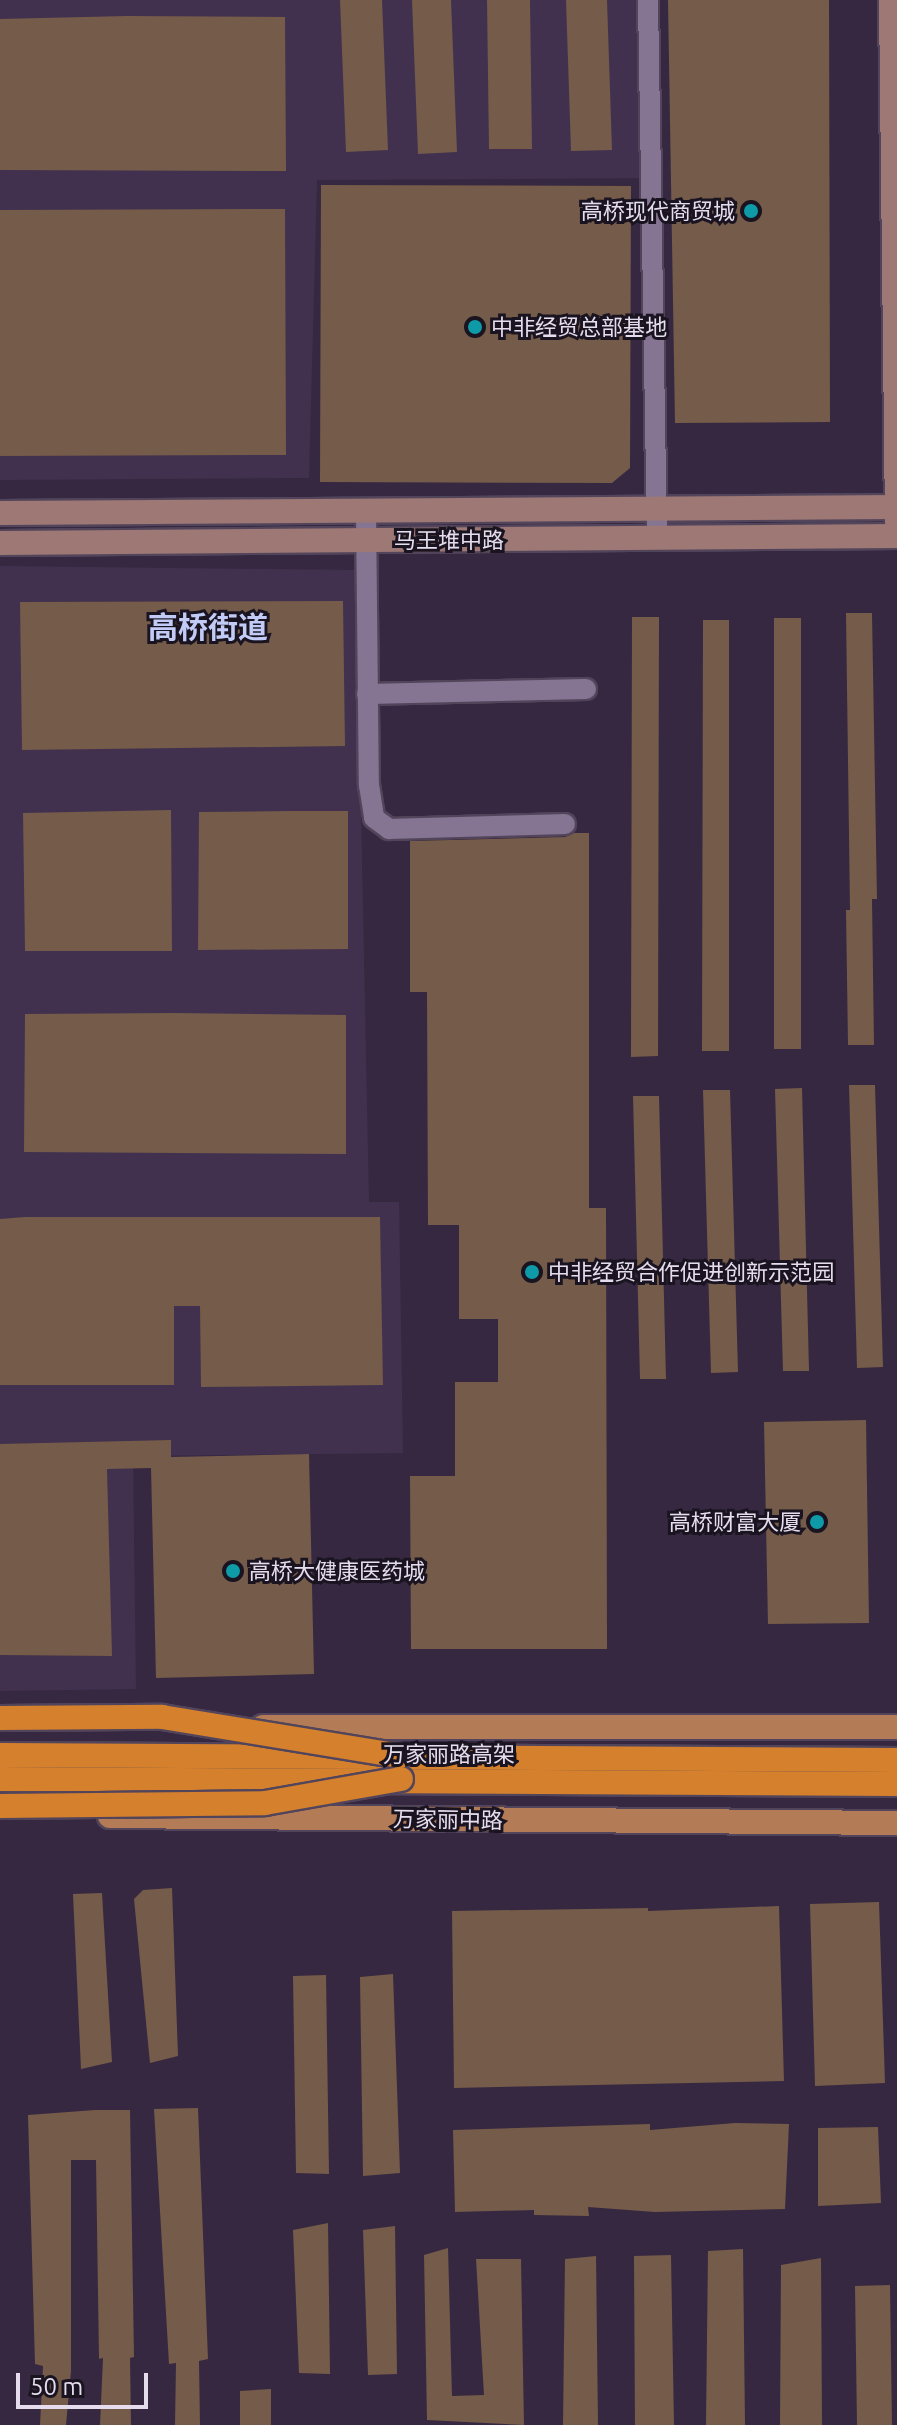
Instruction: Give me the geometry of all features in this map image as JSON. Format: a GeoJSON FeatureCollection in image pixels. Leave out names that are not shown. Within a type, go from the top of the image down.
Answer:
{"type":"FeatureCollection","features":[{"type":"Feature","properties":{"kind":"highway"},"geometry":{"type":"LineString","coordinates":[[0,1718],[162,1717],[401,1768]]}},
{"type":"Feature","properties":{"kind":"highway","name":"万家丽路高架"},"geometry":{"type":"LineString","coordinates":[[0,1755],[897,1784]]}},
{"type":"Feature","properties":{"kind":"highway","name":"万家丽路高架"},"geometry":{"type":"LineString","coordinates":[[0,1779],[401,1768],[897,1760]]}},
{"type":"Feature","properties":{"kind":"highway"},"geometry":{"type":"LineString","coordinates":[[0,1806],[265,1803],[401,1768]]}},
{"type":"Feature","properties":{"kind":"main road"},"geometry":{"type":"LineString","coordinates":[[891,0],[897,533]]}},
{"type":"Feature","properties":{"kind":"main road","name":"马王堆中路"},"geometry":{"type":"LineString","coordinates":[[0,513],[897,507]]}},
{"type":"Feature","properties":{"kind":"main road","name":"马王堆中路"},"geometry":{"type":"LineString","coordinates":[[0,543],[897,533]]}},
{"type":"Feature","properties":{"kind":"main road"},"geometry":{"type":"LineString","coordinates":[[0,1727],[897,1727]]}},
{"type":"Feature","properties":{"kind":"main road","name":"万家丽中路"},"geometry":{"type":"LineString","coordinates":[[0,1815],[897,1823]]}},
{"type":"Feature","properties":{"kind":"street"},"geometry":{"type":"LineString","coordinates":[[648,0],[657,538]]}},
{"type":"Feature","properties":{"kind":"street"},"geometry":{"type":"LineString","coordinates":[[366,512],[369,801],[379,825],[389,829],[565,824]]}},
{"type":"Feature","properties":{"kind":"street"},"geometry":{"type":"LineString","coordinates":[[367,694],[586,689]]}},
{"type":"Feature","properties":{"kind":"shaded area"},"geometry":{"type":"Polygon","coordinates":[[[0,0],[659,0],[662,178],[317,180],[309,478],[0,480],[0,0]]]}},
{"type":"Feature","properties":{"kind":"shaded area"},"geometry":{"type":"Polygon","coordinates":[[[0,566],[356,570],[369,1202],[399,1202],[403,1453],[133,1456],[136,1689],[0,1691],[0,566]]]}},
{"type":"Feature","properties":{"kind":"building"},"geometry":{"type":"Polygon","coordinates":[[[340,0],[382,0],[388,150],[346,152],[340,0]]]}},
{"type":"Feature","properties":{"kind":"building"},"geometry":{"type":"Polygon","coordinates":[[[412,0],[451,0],[457,152],[418,154],[412,0]]]}},
{"type":"Feature","properties":{"kind":"building"},"geometry":{"type":"Polygon","coordinates":[[[487,0],[530,0],[532,149],[489,149],[487,0]]]}},
{"type":"Feature","properties":{"kind":"building"},"geometry":{"type":"Polygon","coordinates":[[[566,0],[607,0],[612,150],[571,151],[566,0]]]}},
{"type":"Feature","properties":{"kind":"building","name":"高桥现代商贸城"},"geometry":{"type":"Polygon","coordinates":[[[668,0],[829,0],[830,422],[675,423],[668,0]]]}},
{"type":"Feature","properties":{"kind":"building"},"geometry":{"type":"Polygon","coordinates":[[[285,17],[286,171],[0,170],[0,19],[285,17]]]}},
{"type":"Feature","properties":{"kind":"building","name":"中非经贸总部基地"},"geometry":{"type":"Polygon","coordinates":[[[321,185],[631,186],[630,468],[612,483],[320,482],[321,185]]]}},
{"type":"Feature","properties":{"kind":"building"},"geometry":{"type":"Polygon","coordinates":[[[285,209],[286,455],[0,456],[0,210],[285,209]]]}},
{"type":"Feature","properties":{"kind":"building"},"geometry":{"type":"Polygon","coordinates":[[[343,601],[345,746],[22,750],[20,602],[343,601]]]}},
{"type":"Feature","properties":{"kind":"building"},"geometry":{"type":"Polygon","coordinates":[[[846,613],[872,613],[877,899],[872,899],[874,1045],[848,1045],[846,910],[850,910],[846,613]]]}},
{"type":"Feature","properties":{"kind":"building"},"geometry":{"type":"Polygon","coordinates":[[[632,617],[659,617],[658,1056],[631,1057],[632,617]]]}},
{"type":"Feature","properties":{"kind":"building"},"geometry":{"type":"Polygon","coordinates":[[[774,618],[801,618],[801,1049],[774,1049],[774,618]]]}},
{"type":"Feature","properties":{"kind":"building"},"geometry":{"type":"Polygon","coordinates":[[[703,620],[729,620],[729,1051],[702,1051],[703,620]]]}},
{"type":"Feature","properties":{"kind":"building"},"geometry":{"type":"Polygon","coordinates":[[[171,810],[172,951],[25,951],[23,813],[171,810]]]}},
{"type":"Feature","properties":{"kind":"building"},"geometry":{"type":"Polygon","coordinates":[[[348,811],[348,949],[198,950],[199,812],[348,811]]]}},
{"type":"Feature","properties":{"kind":"building","name":"中非经贸合作促进创新示范园"},"geometry":{"type":"Polygon","coordinates":[[[574,833],[589,833],[589,1208],[606,1208],[607,1649],[411,1649],[410,1476],[455,1476],[455,1382],[498,1382],[498,1319],[459,1319],[459,1225],[428,1225],[427,992],[410,992],[410,841],[565,837],[574,833]]]}},
{"type":"Feature","properties":{"kind":"building"},"geometry":{"type":"Polygon","coordinates":[[[25,1014],[346,1015],[346,1154],[24,1152],[25,1014]]]}},
{"type":"Feature","properties":{"kind":"building"},"geometry":{"type":"Polygon","coordinates":[[[849,1085],[875,1085],[883,1367],[857,1368],[849,1085]]]}},
{"type":"Feature","properties":{"kind":"building"},"geometry":{"type":"Polygon","coordinates":[[[802,1088],[809,1371],[783,1371],[775,1089],[802,1088]]]}},
{"type":"Feature","properties":{"kind":"building"},"geometry":{"type":"Polygon","coordinates":[[[703,1090],[730,1090],[738,1372],[711,1373],[703,1090]]]}},
{"type":"Feature","properties":{"kind":"building"},"geometry":{"type":"Polygon","coordinates":[[[633,1096],[659,1096],[666,1379],[640,1379],[633,1096]]]}},
{"type":"Feature","properties":{"kind":"building"},"geometry":{"type":"Polygon","coordinates":[[[380,1217],[383,1385],[201,1387],[200,1306],[174,1306],[174,1385],[0,1385],[0,1219],[380,1217]]]}},
{"type":"Feature","properties":{"kind":"building","name":"高桥财富大厦"},"geometry":{"type":"Polygon","coordinates":[[[866,1420],[869,1623],[768,1624],[764,1422],[866,1420]]]}},
{"type":"Feature","properties":{"kind":"building"},"geometry":{"type":"Polygon","coordinates":[[[171,1440],[171,1457],[309,1454],[314,1674],[156,1678],[151,1468],[107,1469],[112,1656],[0,1655],[0,1444],[171,1440]]]}},
{"type":"Feature","properties":{"kind":"building"},"geometry":{"type":"Polygon","coordinates":[[[172,1888],[178,2056],[150,2063],[134,1899],[143,1890],[172,1888]]]}},
{"type":"Feature","properties":{"kind":"building"},"geometry":{"type":"Polygon","coordinates":[[[102,1893],[112,2062],[81,2069],[73,1894],[102,1893]]]}},
{"type":"Feature","properties":{"kind":"building"},"geometry":{"type":"Polygon","coordinates":[[[879,1902],[885,2083],[815,2086],[810,1904],[879,1902]]]}},
{"type":"Feature","properties":{"kind":"building"},"geometry":{"type":"Polygon","coordinates":[[[779,1906],[784,2081],[454,2088],[452,1911],[648,1908],[648,1911],[779,1906]]]}},
{"type":"Feature","properties":{"kind":"building"},"geometry":{"type":"Polygon","coordinates":[[[393,1974],[400,2173],[363,2176],[360,1977],[393,1974]]]}},
{"type":"Feature","properties":{"kind":"building"},"geometry":{"type":"Polygon","coordinates":[[[326,1975],[329,2174],[296,2173],[293,1976],[326,1975]]]}},
{"type":"Feature","properties":{"kind":"building"},"geometry":{"type":"Polygon","coordinates":[[[198,2108],[208,2359],[199,2361],[200,2425],[175,2425],[176,2363],[169,2364],[154,2109],[198,2108]]]}},
{"type":"Feature","properties":{"kind":"building"},"geometry":{"type":"Polygon","coordinates":[[[130,2110],[134,2357],[130,2358],[131,2425],[100,2425],[103,2358],[99,2359],[96,2160],[71,2160],[71,2371],[66,2425],[40,2425],[43,2366],[35,2364],[28,2115],[130,2110]]]}},
{"type":"Feature","properties":{"kind":"building"},"geometry":{"type":"Polygon","coordinates":[[[735,2123],[789,2124],[785,2209],[655,2212],[588,2207],[589,2216],[534,2215],[534,2210],[455,2212],[453,2130],[650,2124],[650,2130],[735,2123]]]}},
{"type":"Feature","properties":{"kind":"building"},"geometry":{"type":"Polygon","coordinates":[[[878,2127],[881,2203],[818,2206],[818,2128],[878,2127]]]}},
{"type":"Feature","properties":{"kind":"building"},"geometry":{"type":"Polygon","coordinates":[[[328,2223],[330,2374],[299,2373],[293,2230],[328,2223]]]}},
{"type":"Feature","properties":{"kind":"building"},"geometry":{"type":"Polygon","coordinates":[[[395,2226],[397,2374],[368,2375],[363,2230],[395,2226]]]}},
{"type":"Feature","properties":{"kind":"building"},"geometry":{"type":"Polygon","coordinates":[[[448,2248],[452,2396],[484,2395],[476,2259],[521,2259],[524,2425],[427,2420],[424,2255],[448,2248]]]}},
{"type":"Feature","properties":{"kind":"building"},"geometry":{"type":"Polygon","coordinates":[[[743,2249],[745,2425],[706,2425],[708,2251],[743,2249]]]}},
{"type":"Feature","properties":{"kind":"building"},"geometry":{"type":"Polygon","coordinates":[[[671,2255],[674,2425],[635,2425],[634,2256],[671,2255]]]}},
{"type":"Feature","properties":{"kind":"building"},"geometry":{"type":"Polygon","coordinates":[[[596,2256],[598,2425],[563,2425],[565,2259],[596,2256]]]}},
{"type":"Feature","properties":{"kind":"building"},"geometry":{"type":"Polygon","coordinates":[[[821,2258],[822,2425],[780,2425],[781,2265],[821,2258]]]}},
{"type":"Feature","properties":{"kind":"building"},"geometry":{"type":"Polygon","coordinates":[[[890,2285],[892,2425],[857,2425],[855,2286],[890,2285]]]}},
{"type":"Feature","properties":{"kind":"building"},"geometry":{"type":"Polygon","coordinates":[[[271,2389],[271,2425],[240,2425],[240,2391],[271,2389]]]}},
{"type":"Feature","properties":{"kind":"place","name":"高桥现代商贸城"},"geometry":{"type":"Point","coordinates":[751,211]}},
{"type":"Feature","properties":{"kind":"place","name":"中非经贸总部基地"},"geometry":{"type":"Point","coordinates":[475,327]}},
{"type":"Feature","properties":{"kind":"place","name":"中非经贸合作促进创新示范园"},"geometry":{"type":"Point","coordinates":[532,1272]}},
{"type":"Feature","properties":{"kind":"place","name":"高桥财富大厦"},"geometry":{"type":"Point","coordinates":[817,1522]}},
{"type":"Feature","properties":{"kind":"place","name":"高桥大健康医药城"},"geometry":{"type":"Point","coordinates":[233,1571]}},
{"type":"Feature","properties":{"kind":"district","name":"高桥街道"},"geometry":{"type":"Point","coordinates":[208,627]}}]}
